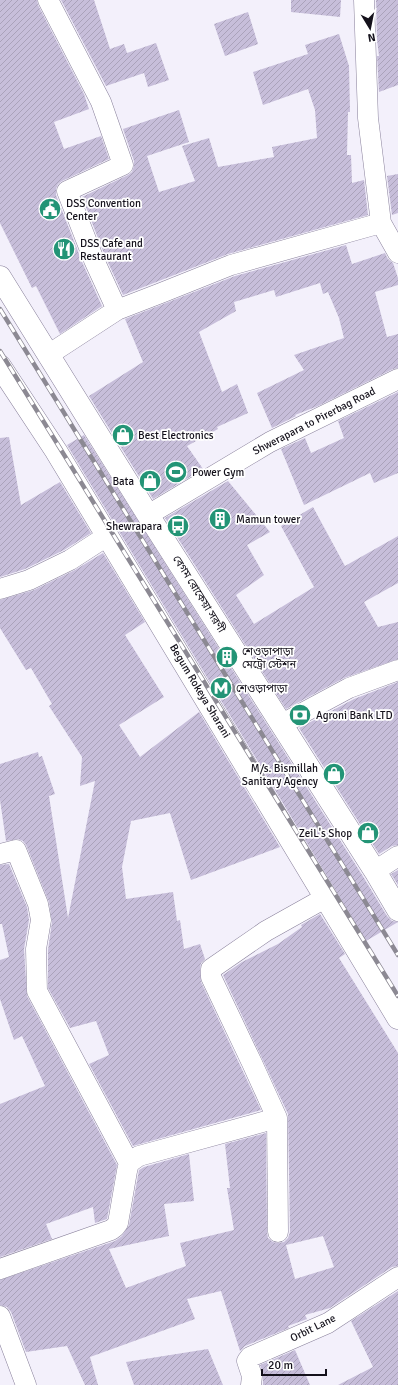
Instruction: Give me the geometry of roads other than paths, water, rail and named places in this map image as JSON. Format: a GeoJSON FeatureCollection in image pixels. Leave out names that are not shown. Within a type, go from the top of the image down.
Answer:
{"type":"FeatureCollection","features":[{"type":"Feature","properties":{"kind":"main road","name":"বেগম রোকেয়া সরণী"},"geometry":{"type":"LineString","coordinates":[[0,277],[148,515],[375,870],[398,910]]}},
{"type":"Feature","properties":{"kind":"main road","name":"Begum Rokeya Sharani"},"geometry":{"type":"LineString","coordinates":[[0,366],[56,451],[398,1018]]}},
{"type":"Feature","properties":{"kind":"street"},"geometry":{"type":"LineString","coordinates":[[48,0],[101,102],[123,165],[67,191],[94,260],[117,310]]}},
{"type":"Feature","properties":{"kind":"street"},"geometry":{"type":"LineString","coordinates":[[364,0],[368,118],[381,223],[398,253]]}},
{"type":"Feature","properties":{"kind":"street"},"geometry":{"type":"LineString","coordinates":[[48,355],[117,310],[231,265],[381,223]]}},
{"type":"Feature","properties":{"kind":"street","name":"Shwerapara to Pirerbag Road"},"geometry":{"type":"LineString","coordinates":[[148,515],[270,442],[398,379]]}},
{"type":"Feature","properties":{"kind":"street"},"geometry":{"type":"LineString","coordinates":[[0,588],[29,580],[70,560],[107,536]]}},
{"type":"Feature","properties":{"kind":"street"},"geometry":{"type":"LineString","coordinates":[[282,724],[349,688],[398,670]]}},
{"type":"Feature","properties":{"kind":"street"},"geometry":{"type":"LineString","coordinates":[[0,854],[16,850],[38,904],[41,920],[36,949],[37,991],[129,1163]]}},
{"type":"Feature","properties":{"kind":"street"},"geometry":{"type":"LineString","coordinates":[[375,870],[398,856]]}},
{"type":"Feature","properties":{"kind":"street"},"geometry":{"type":"LineString","coordinates":[[278,1232],[276,1118],[210,972],[211,969],[266,931],[325,898]]}},
{"type":"Feature","properties":{"kind":"street"},"geometry":{"type":"LineString","coordinates":[[0,1269],[112,1230],[118,1223],[129,1163],[139,1156],[276,1118]]}},
{"type":"Feature","properties":{"kind":"street","name":"Orbit Lane"},"geometry":{"type":"LineString","coordinates":[[251,1385],[252,1376],[247,1361],[250,1358],[328,1323],[398,1278]]}},
{"type":"Feature","properties":{"kind":"street"},"geometry":{"type":"LineString","coordinates":[[0,1316],[26,1385]]}},
{"type":"Feature","properties":{"kind":"railway"},"geometry":{"type":"LineString","coordinates":[[0,309],[398,955]]}},
{"type":"Feature","properties":{"kind":"railway"},"geometry":{"type":"LineString","coordinates":[[0,351],[398,996]]}},
{"type":"Feature","properties":{"kind":"place","name":"DSS Convention Center"},"geometry":{"type":"Point","coordinates":[50,209]}},
{"type":"Feature","properties":{"kind":"place","name":"DSS Cafe and Restaurant"},"geometry":{"type":"Point","coordinates":[64,249]}},
{"type":"Feature","properties":{"kind":"place","name":"Best Electronics"},"geometry":{"type":"Point","coordinates":[123,435]}},
{"type":"Feature","properties":{"kind":"place","name":"Power Gym"},"geometry":{"type":"Point","coordinates":[176,472]}},
{"type":"Feature","properties":{"kind":"place","name":"Bata"},"geometry":{"type":"Point","coordinates":[150,481]}},
{"type":"Feature","properties":{"kind":"place","name":"Mamun tower"},"geometry":{"type":"Point","coordinates":[220,519]}},
{"type":"Feature","properties":{"kind":"place","name":"Shewrapara"},"geometry":{"type":"Point","coordinates":[178,526]}},
{"type":"Feature","properties":{"kind":"place","name":"শেওড়াপাড়া মেট্রো স্টেশন"},"geometry":{"type":"Point","coordinates":[227,657]}},
{"type":"Feature","properties":{"kind":"place","name":"শেওড়াপাড়া"},"geometry":{"type":"Point","coordinates":[221,688]}},
{"type":"Feature","properties":{"kind":"place","name":"Agroni Bank LTD"},"geometry":{"type":"Point","coordinates":[300,715]}},
{"type":"Feature","properties":{"kind":"place","name":"M/s. Bismillah Sanitary Agency"},"geometry":{"type":"Point","coordinates":[334,774]}},
{"type":"Feature","properties":{"kind":"place","name":"ZeiL's Shop"},"geometry":{"type":"Point","coordinates":[368,833]}}]}
